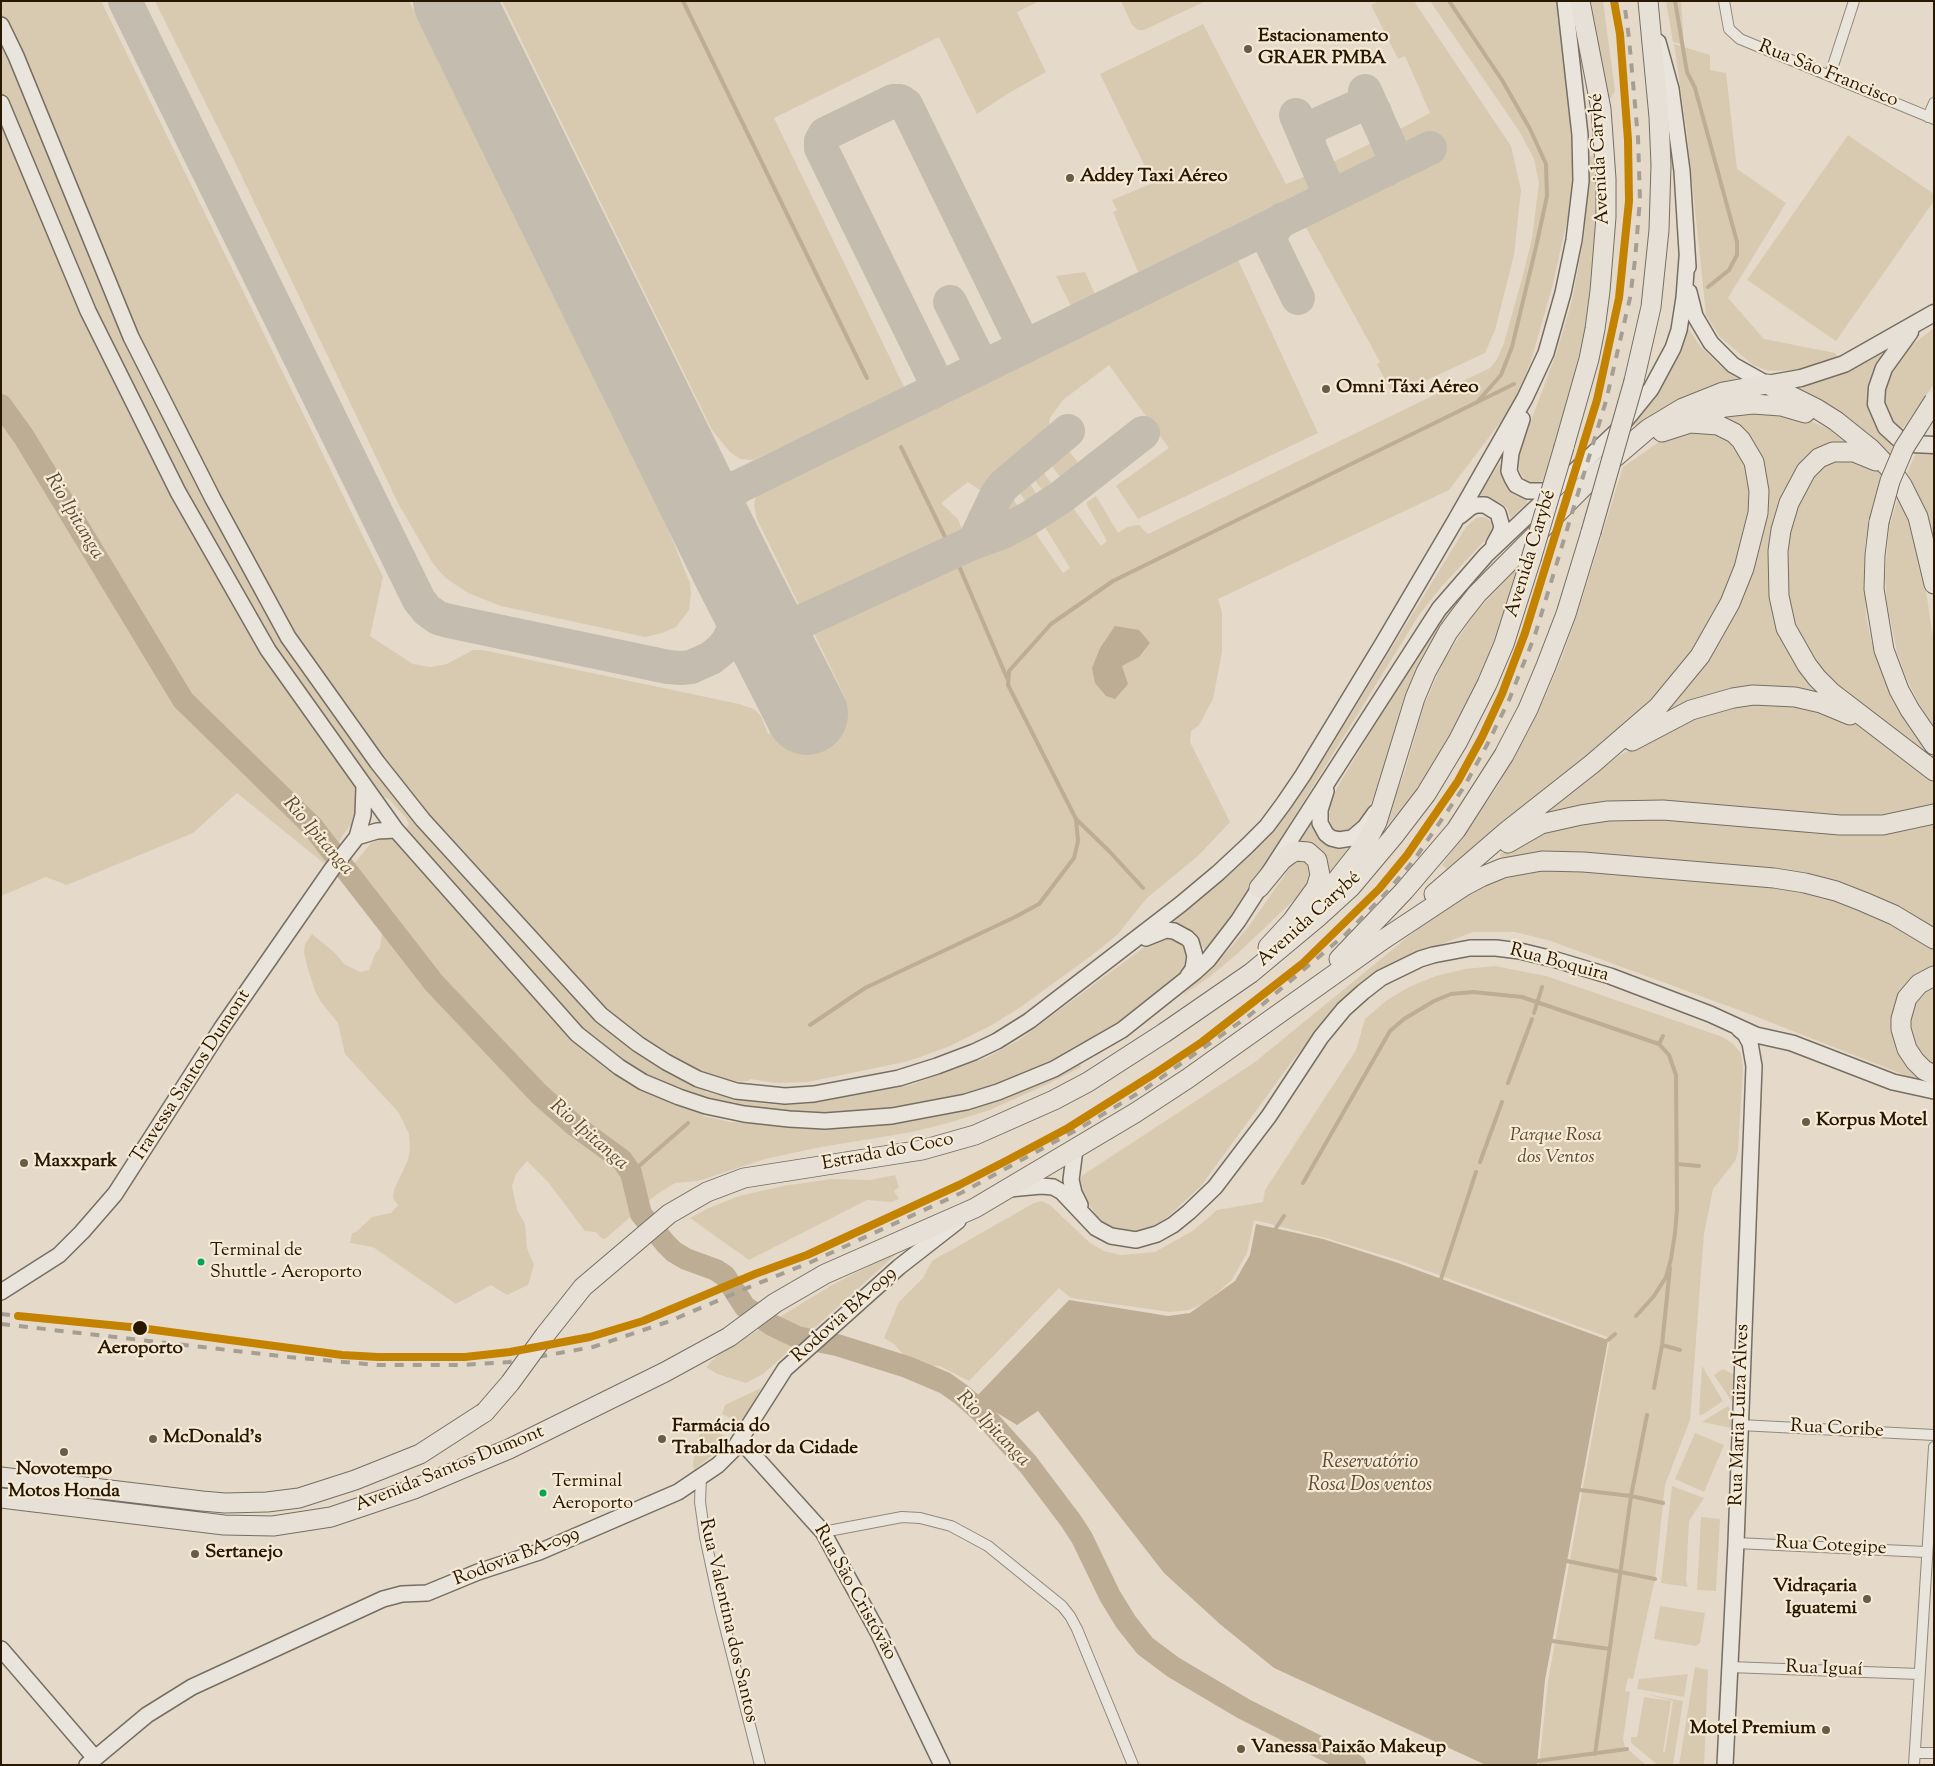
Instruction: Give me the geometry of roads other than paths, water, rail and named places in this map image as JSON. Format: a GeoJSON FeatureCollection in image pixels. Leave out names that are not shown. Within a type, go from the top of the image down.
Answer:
{"type":"FeatureCollection","features":[{"type":"Feature","properties":{"kind":"highway","name":"Avenida Carybé"},"geometry":{"type":"LineString","coordinates":[[1210,1000],[1251,973],[1288,943],[1332,905],[1369,866],[1409,816],[1443,768],[1473,715],[1504,644],[1531,559],[1589,359],[1600,291],[1606,217],[1606,179],[1601,109],[1580,1]]}},
{"type":"Feature","properties":{"kind":"highway"},"geometry":{"type":"LineString","coordinates":[[1282,1010],[1373,925],[1461,822],[1504,755],[1528,708],[1566,614],[1634,382],[1652,307],[1659,230],[1661,165],[1660,127],[1649,9]]}},
{"type":"Feature","properties":{"kind":"highway"},"geometry":{"type":"LineString","coordinates":[[1288,943],[1359,852],[1377,822],[1415,698],[1426,672],[1448,632],[1477,594],[1598,472],[1648,429],[1683,408],[1723,392],[1767,384],[1816,409],[1862,441],[1892,471],[1907,493],[1918,517],[1934,584]]}},
{"type":"Feature","properties":{"kind":"highway"},"geometry":{"type":"LineString","coordinates":[[1934,402],[1904,448],[1890,481],[1879,522],[1874,581],[1877,615],[1884,650],[1899,690],[1934,746]]}},
{"type":"Feature","properties":{"kind":"highway"},"geometry":{"type":"LineString","coordinates":[[1598,472],[1642,443],[1681,421],[1712,410],[1739,405],[1767,404],[1793,409],[1808,414],[1862,441]]}},
{"type":"Feature","properties":{"kind":"highway"},"geometry":{"type":"LineString","coordinates":[[1384,938],[1514,825],[1592,764],[1658,707],[1700,656],[1720,622],[1737,587],[1750,550],[1758,513],[1759,491],[1754,462],[1746,447],[1734,434],[1718,425],[1700,422],[1690,423],[1662,432]]}},
{"type":"Feature","properties":{"kind":"highway"},"geometry":{"type":"LineString","coordinates":[[1892,471],[1866,455],[1854,452],[1833,452],[1820,458],[1806,472],[1789,504],[1778,551],[1779,596],[1786,628],[1807,665],[1831,692],[1934,771]]}},
{"type":"Feature","properties":{"kind":"highway"},"geometry":{"type":"LineString","coordinates":[[1592,764],[1691,710],[1733,698],[1753,695],[1795,697],[1820,703],[1878,728]]}},
{"type":"Feature","properties":{"kind":"highway"},"geometry":{"type":"LineString","coordinates":[[1452,879],[1541,824],[1608,811],[1663,810],[1840,825],[1882,824],[1932,815]]}},
{"type":"Feature","properties":{"kind":"highway"},"geometry":{"type":"LineString","coordinates":[[1210,1000],[1250,966],[1292,921],[1319,882],[1320,867],[1317,860],[1308,852],[1295,852],[1282,860],[1259,888]]}},
{"type":"Feature","properties":{"kind":"highway"},"geometry":{"type":"LineString","coordinates":[[975,1208],[1075,1149],[1187,1078],[1384,938],[1481,877],[1503,868],[1522,864],[1563,861],[1764,877],[1805,883],[1864,902],[1894,916],[1934,939]]}},
{"type":"Feature","properties":{"kind":"highway"},"geometry":{"type":"LineString","coordinates":[[1934,976],[1919,984],[1907,998],[1901,1019],[1901,1029],[1907,1049],[1915,1061],[1924,1070],[1934,1075]]}},
{"type":"Feature","properties":{"kind":"highway","name":"Estrada do Coco"},"geometry":{"type":"LineString","coordinates":[[614,1260],[669,1214],[707,1192],[744,1178],[922,1150],[975,1134],[1054,1100],[1088,1082],[1164,1033],[1210,1000]]}},
{"type":"Feature","properties":{"kind":"highway","name":"Avenida Santos Dumont"},"geometry":{"type":"LineString","coordinates":[[1,1498],[232,1526],[273,1526],[330,1517],[414,1488],[509,1449],[665,1372],[729,1337],[775,1303],[825,1274],[975,1208]]}},
{"type":"Feature","properties":{"kind":"highway","name":"Avenida Santos Dumont"},"geometry":{"type":"LineString","coordinates":[[1,1477],[202,1502],[225,1503],[267,1502],[299,1498],[355,1480],[420,1454],[485,1412],[510,1383],[583,1287],[614,1260]]}},
{"type":"Feature","properties":{"kind":"main road"},"geometry":{"type":"LineString","coordinates":[[1561,483],[1544,491],[1528,491],[1516,485],[1509,471],[1514,440],[1534,391],[1546,353],[1566,275],[1578,215],[1581,181],[1580,135],[1565,1]]}},
{"type":"Feature","properties":{"kind":"main road"},"geometry":{"type":"LineString","coordinates":[[1649,9],[1671,89],[1682,171],[1692,307],[1711,343],[1733,365],[1767,384],[1801,378],[1844,364],[1934,313]]}},
{"type":"Feature","properties":{"kind":"main road"},"geometry":{"type":"LineString","coordinates":[[1,25],[16,56],[131,337],[213,500],[288,637],[377,762],[423,820],[601,1015],[638,1044],[666,1062],[698,1079],[736,1091],[786,1096],[814,1094],[899,1078],[974,1052],[1029,1021],[1123,950],[1218,873],[1273,818],[1303,775],[1455,521],[1529,391],[1546,353]]}},
{"type":"Feature","properties":{"kind":"main road"},"geometry":{"type":"LineString","coordinates":[[1,103],[88,311],[178,492],[268,650],[364,787],[396,830],[584,1039],[619,1067],[643,1082],[706,1106],[744,1114],[816,1120],[859,1120],[892,1116],[966,1102],[1005,1090],[1054,1069],[1122,1030],[1179,987],[1208,960],[1238,921],[1334,769],[1439,609],[1486,555],[1623,425],[1640,405],[1662,370],[1673,348],[1684,298],[1687,258]]}},
{"type":"Feature","properties":{"kind":"main road"},"geometry":{"type":"LineString","coordinates":[[1916,324],[1884,368],[1877,388],[1876,404],[1886,427],[1898,438],[1912,444],[1934,445]]}},
{"type":"Feature","properties":{"kind":"main road"},"geometry":{"type":"LineString","coordinates":[[1455,521],[1463,513],[1477,505],[1485,505],[1498,513],[1501,519],[1500,533],[1486,555]]}},
{"type":"Feature","properties":{"kind":"main road"},"geometry":{"type":"LineString","coordinates":[[1334,769],[1322,801],[1320,816],[1322,828],[1326,834],[1339,840],[1352,838],[1365,827],[1378,808],[1390,781]]}},
{"type":"Feature","properties":{"kind":"main road","name":"Travessa Santos Dumont"},"geometry":{"type":"LineString","coordinates":[[4,1291],[59,1255],[112,1198],[221,1029],[332,868],[355,840],[364,815],[364,787]]}},
{"type":"Feature","properties":{"kind":"main road"},"geometry":{"type":"LineString","coordinates":[[355,840],[377,830],[396,830]]}},
{"type":"Feature","properties":{"kind":"main road"},"geometry":{"type":"LineString","coordinates":[[1123,950],[1159,932],[1174,931],[1182,933],[1191,942],[1195,956],[1193,968],[1179,987]]}},
{"type":"Feature","properties":{"kind":"main road","name":"Rua Boquira"},"geometry":{"type":"LineString","coordinates":[[1005,1189],[1053,1187],[1062,1192],[1102,1232],[1128,1240],[1149,1237],[1173,1224],[1199,1203],[1214,1187],[1269,1116],[1321,1037],[1344,1010],[1381,978],[1420,959],[1470,948],[1496,948],[1528,953],[1610,976],[1758,1036],[1792,1043],[1893,1082],[1934,1091]]}},
{"type":"Feature","properties":{"kind":"main road","name":"Rua Maria Luiza Alves"},"geometry":{"type":"LineString","coordinates":[[1725,1765],[1736,1543],[1754,1066],[1750,1043],[1745,1034],[1734,1025]]}},
{"type":"Feature","properties":{"kind":"main road","name":"Rua Maria Luiza Alves"},"geometry":{"type":"LineString","coordinates":[[1754,1066],[1759,1051],[1764,1044],[1779,1040]]}},
{"type":"Feature","properties":{"kind":"main road","name":"Rua Boquira"},"geometry":{"type":"LineString","coordinates":[[1075,1149],[1071,1175],[1072,1186],[1086,1217]]}},
{"type":"Feature","properties":{"kind":"main road","name":"Rodovia BA-099"},"geometry":{"type":"LineString","coordinates":[[94,1762],[147,1715],[192,1687],[383,1599],[402,1594],[427,1593],[478,1572],[539,1552],[662,1500],[701,1477],[718,1466],[734,1449],[785,1369],[899,1267],[975,1208]]}},
{"type":"Feature","properties":{"kind":"main road","name":"Rua São Cristóvão"},"geometry":{"type":"LineString","coordinates":[[740,1440],[823,1532],[879,1634],[942,1765]]}},
{"type":"Feature","properties":{"kind":"main road"},"geometry":{"type":"LineString","coordinates":[[1,1649],[94,1762]]}},
{"type":"Feature","properties":{"kind":"street","name":"Rua São Francisco"},"geometry":{"type":"LineString","coordinates":[[1724,1],[1729,29],[1740,39],[1931,118]]}},
{"type":"Feature","properties":{"kind":"street"},"geometry":{"type":"LineString","coordinates":[[1830,75],[1854,1]]}},
{"type":"Feature","properties":{"kind":"street"},"geometry":{"type":"LineString","coordinates":[[1931,118],[1934,103]]}},
{"type":"Feature","properties":{"kind":"street","name":"Rua Coribe"},"geometry":{"type":"LineString","coordinates":[[1740,1425],[1934,1435]]}},
{"type":"Feature","properties":{"kind":"street"},"geometry":{"type":"LineString","coordinates":[[1914,1765],[1919,1674],[1929,1589],[1926,1552],[1934,1447]]}},
{"type":"Feature","properties":{"kind":"street","name":"Rua Valentina dos Santos"},"geometry":{"type":"LineString","coordinates":[[701,1477],[700,1502],[705,1537],[720,1607],[760,1765]]}},
{"type":"Feature","properties":{"kind":"street"},"geometry":{"type":"LineString","coordinates":[[823,1532],[902,1517],[920,1518],[951,1526],[988,1546],[1062,1606],[1070,1616],[1134,1765]]}},
{"type":"Feature","properties":{"kind":"street","name":"Rua Cotegipe"},"geometry":{"type":"LineString","coordinates":[[1736,1543],[1926,1552]]}},
{"type":"Feature","properties":{"kind":"street","name":"Rua Iguaí"},"geometry":{"type":"LineString","coordinates":[[1729,1666],[1919,1674]]}},
{"type":"Feature","properties":{"kind":"street"},"geometry":{"type":"LineString","coordinates":[[1915,1753],[1934,1753]]}},
{"type":"Feature","properties":{"kind":"water"},"geometry":{"type":"Polygon","coordinates":[[[1115,626],[1139,630],[1150,643],[1139,657],[1122,666],[1128,684],[1115,699],[1106,696],[1095,683],[1092,668],[1100,648],[1115,626]]]}},
{"type":"Feature","properties":{"kind":"water","name":"Reservatório Rosa Dos ventos"},"geometry":{"type":"Polygon","coordinates":[[[1256,1224],[1323,1239],[1398,1263],[1608,1340],[1545,1680],[1537,1765],[1486,1765],[1274,1668],[1221,1625],[1164,1573],[1038,1411],[1017,1425],[974,1399],[1069,1300],[1168,1316],[1190,1313],[1235,1281],[1250,1255],[1256,1224]]]}},
{"type":"Feature","properties":{"kind":"waterway"},"geometry":{"type":"LineString","coordinates":[[683,1],[867,378]]}},
{"type":"Feature","properties":{"kind":"waterway"},"geometry":{"type":"LineString","coordinates":[[1449,1],[1502,80],[1530,129],[1546,164],[1547,196],[1512,347],[1501,375],[1479,400]]}},
{"type":"Feature","properties":{"kind":"waterway"},"geometry":{"type":"LineString","coordinates":[[1675,1],[1687,72],[1695,88],[1737,242],[1737,255],[1729,270],[1708,287]]}},
{"type":"Feature","properties":{"kind":"waterway"},"geometry":{"type":"LineString","coordinates":[[810,1025],[865,988],[1039,904],[1074,858],[1078,841],[1076,819],[1008,685],[1009,671],[1051,624],[1113,581],[1514,384]]}},
{"type":"Feature","properties":{"kind":"waterway","name":"Rio Ipitanga"},"geometry":{"type":"LineString","coordinates":[[1,405],[24,437],[183,700],[312,826],[434,983],[539,1094],[574,1125],[622,1160],[631,1173],[641,1214],[666,1244],[674,1252],[686,1259],[716,1270],[725,1276],[745,1307],[772,1325],[797,1337],[837,1345],[907,1367],[945,1383],[962,1395],[981,1412],[1028,1464],[1071,1521],[1082,1538],[1110,1596],[1126,1622],[1145,1646],[1173,1667],[1244,1709],[1355,1765]]}},
{"type":"Feature","properties":{"kind":"waterway"},"geometry":{"type":"LineString","coordinates":[[901,447],[947,541]]}},
{"type":"Feature","properties":{"kind":"waterway"},"geometry":{"type":"LineString","coordinates":[[956,559],[1007,678]]}},
{"type":"Feature","properties":{"kind":"waterway"},"geometry":{"type":"LineString","coordinates":[[1076,819],[1143,888]]}},
{"type":"Feature","properties":{"kind":"waterway"},"geometry":{"type":"LineString","coordinates":[[1534,1013],[1542,987]]}},
{"type":"Feature","properties":{"kind":"waterway"},"geometry":{"type":"LineString","coordinates":[[1303,1183],[1390,1031],[1404,1019],[1434,1001],[1451,994],[1473,992],[1522,997],[1659,1044],[1669,1055],[1676,1075],[1677,1209],[1675,1233],[1666,1277],[1654,1296],[1636,1316]]}},
{"type":"Feature","properties":{"kind":"waterway"},"geometry":{"type":"LineString","coordinates":[[1508,1083],[1532,1019]]}},
{"type":"Feature","properties":{"kind":"waterway"},"geometry":{"type":"LineString","coordinates":[[1659,1044],[1663,1036]]}},
{"type":"Feature","properties":{"kind":"waterway"},"geometry":{"type":"LineString","coordinates":[[1480,1162],[1502,1102]]}},
{"type":"Feature","properties":{"kind":"waterway"},"geometry":{"type":"LineString","coordinates":[[631,1173],[688,1123]]}},
{"type":"Feature","properties":{"kind":"waterway"},"geometry":{"type":"LineString","coordinates":[[1677,1164],[1699,1166]]}},
{"type":"Feature","properties":{"kind":"waterway"},"geometry":{"type":"LineString","coordinates":[[1441,1279],[1476,1172]]}},
{"type":"Feature","properties":{"kind":"waterway"},"geometry":{"type":"LineString","coordinates":[[1276,1228],[1284,1216]]}},
{"type":"Feature","properties":{"kind":"waterway"},"geometry":{"type":"LineString","coordinates":[[1654,1388],[1662,1345],[1670,1268]]}},
{"type":"Feature","properties":{"kind":"waterway"},"geometry":{"type":"LineString","coordinates":[[1608,1340],[1615,1334]]}},
{"type":"Feature","properties":{"kind":"waterway"},"geometry":{"type":"LineString","coordinates":[[1662,1345],[1680,1350]]}},
{"type":"Feature","properties":{"kind":"waterway"},"geometry":{"type":"LineString","coordinates":[[1595,1754],[1631,1496],[1647,1415]]}},
{"type":"Feature","properties":{"kind":"waterway"},"geometry":{"type":"LineString","coordinates":[[1580,1490],[1631,1496],[1663,1503]]}},
{"type":"Feature","properties":{"kind":"waterway"},"geometry":{"type":"LineString","coordinates":[[1567,1561],[1655,1579]]}},
{"type":"Feature","properties":{"kind":"waterway"},"geometry":{"type":"LineString","coordinates":[[1552,1641],[1610,1649]]}},
{"type":"Feature","properties":{"kind":"waterway"},"geometry":{"type":"LineString","coordinates":[[1537,1761],[1627,1749]]}},
{"type":"Feature","properties":{"kind":"railway"},"geometry":{"type":"LineString","coordinates":[[1,1324],[289,1357],[377,1365],[461,1365],[509,1362],[593,1347],[670,1321],[811,1262],[961,1193],[1080,1128],[1145,1089],[1250,1015],[1347,933],[1386,893],[1414,860],[1464,787],[1488,743],[1509,700],[1535,635],[1606,401],[1630,298],[1640,199],[1638,138],[1624,1]]}},
{"type":"Feature","properties":{"kind":"railway"},"geometry":{"type":"LineString","coordinates":[[1,1314],[18,1316]]}},
{"type":"Feature","properties":{"kind":"place","name":"Estacionamento GRAER PMBA"},"geometry":{"type":"Point","coordinates":[1248,49]}},
{"type":"Feature","properties":{"kind":"place","name":"Addey Taxi Aéreo"},"geometry":{"type":"Point","coordinates":[1070,178]}},
{"type":"Feature","properties":{"kind":"place","name":"Omni Táxi Aéreo"},"geometry":{"type":"Point","coordinates":[1326,389]}},
{"type":"Feature","properties":{"kind":"place","name":"Korpus Motel"},"geometry":{"type":"Point","coordinates":[1806,1122]}},
{"type":"Feature","properties":{"kind":"place","name":"Maxxpark"},"geometry":{"type":"Point","coordinates":[24,1163]}},
{"type":"Feature","properties":{"kind":"place","name":"Terminal de Shuttle - Aeroporto"},"geometry":{"type":"Point","coordinates":[201,1262]}},
{"type":"Feature","properties":{"kind":"place","name":"Aeroporto"},"geometry":{"type":"Point","coordinates":[140,1328]}},
{"type":"Feature","properties":{"kind":"place","name":"McDonald's"},"geometry":{"type":"Point","coordinates":[153,1439]}},
{"type":"Feature","properties":{"kind":"place","name":"Farmácia do Trabalhador da Cidade"},"geometry":{"type":"Point","coordinates":[662,1439]}},
{"type":"Feature","properties":{"kind":"place","name":"Novotempo Motos Honda"},"geometry":{"type":"Point","coordinates":[64,1452]}},
{"type":"Feature","properties":{"kind":"place","name":"Terminal Aeroporto"},"geometry":{"type":"Point","coordinates":[543,1493]}},
{"type":"Feature","properties":{"kind":"place","name":"Sertanejo"},"geometry":{"type":"Point","coordinates":[195,1554]}},
{"type":"Feature","properties":{"kind":"place","name":"Vidraçaria Iguatemi"},"geometry":{"type":"Point","coordinates":[1867,1599]}},
{"type":"Feature","properties":{"kind":"place","name":"Motel Premium"},"geometry":{"type":"Point","coordinates":[1826,1730]}},
{"type":"Feature","properties":{"kind":"place","name":"Vanessa Paixão Makeup"},"geometry":{"type":"Point","coordinates":[1241,1749]}},
{"type":"Feature","properties":{"kind":"park label","name":"Parque Rosa dos Ventos"},"geometry":{"type":"Point","coordinates":[1556,1148]}}]}
